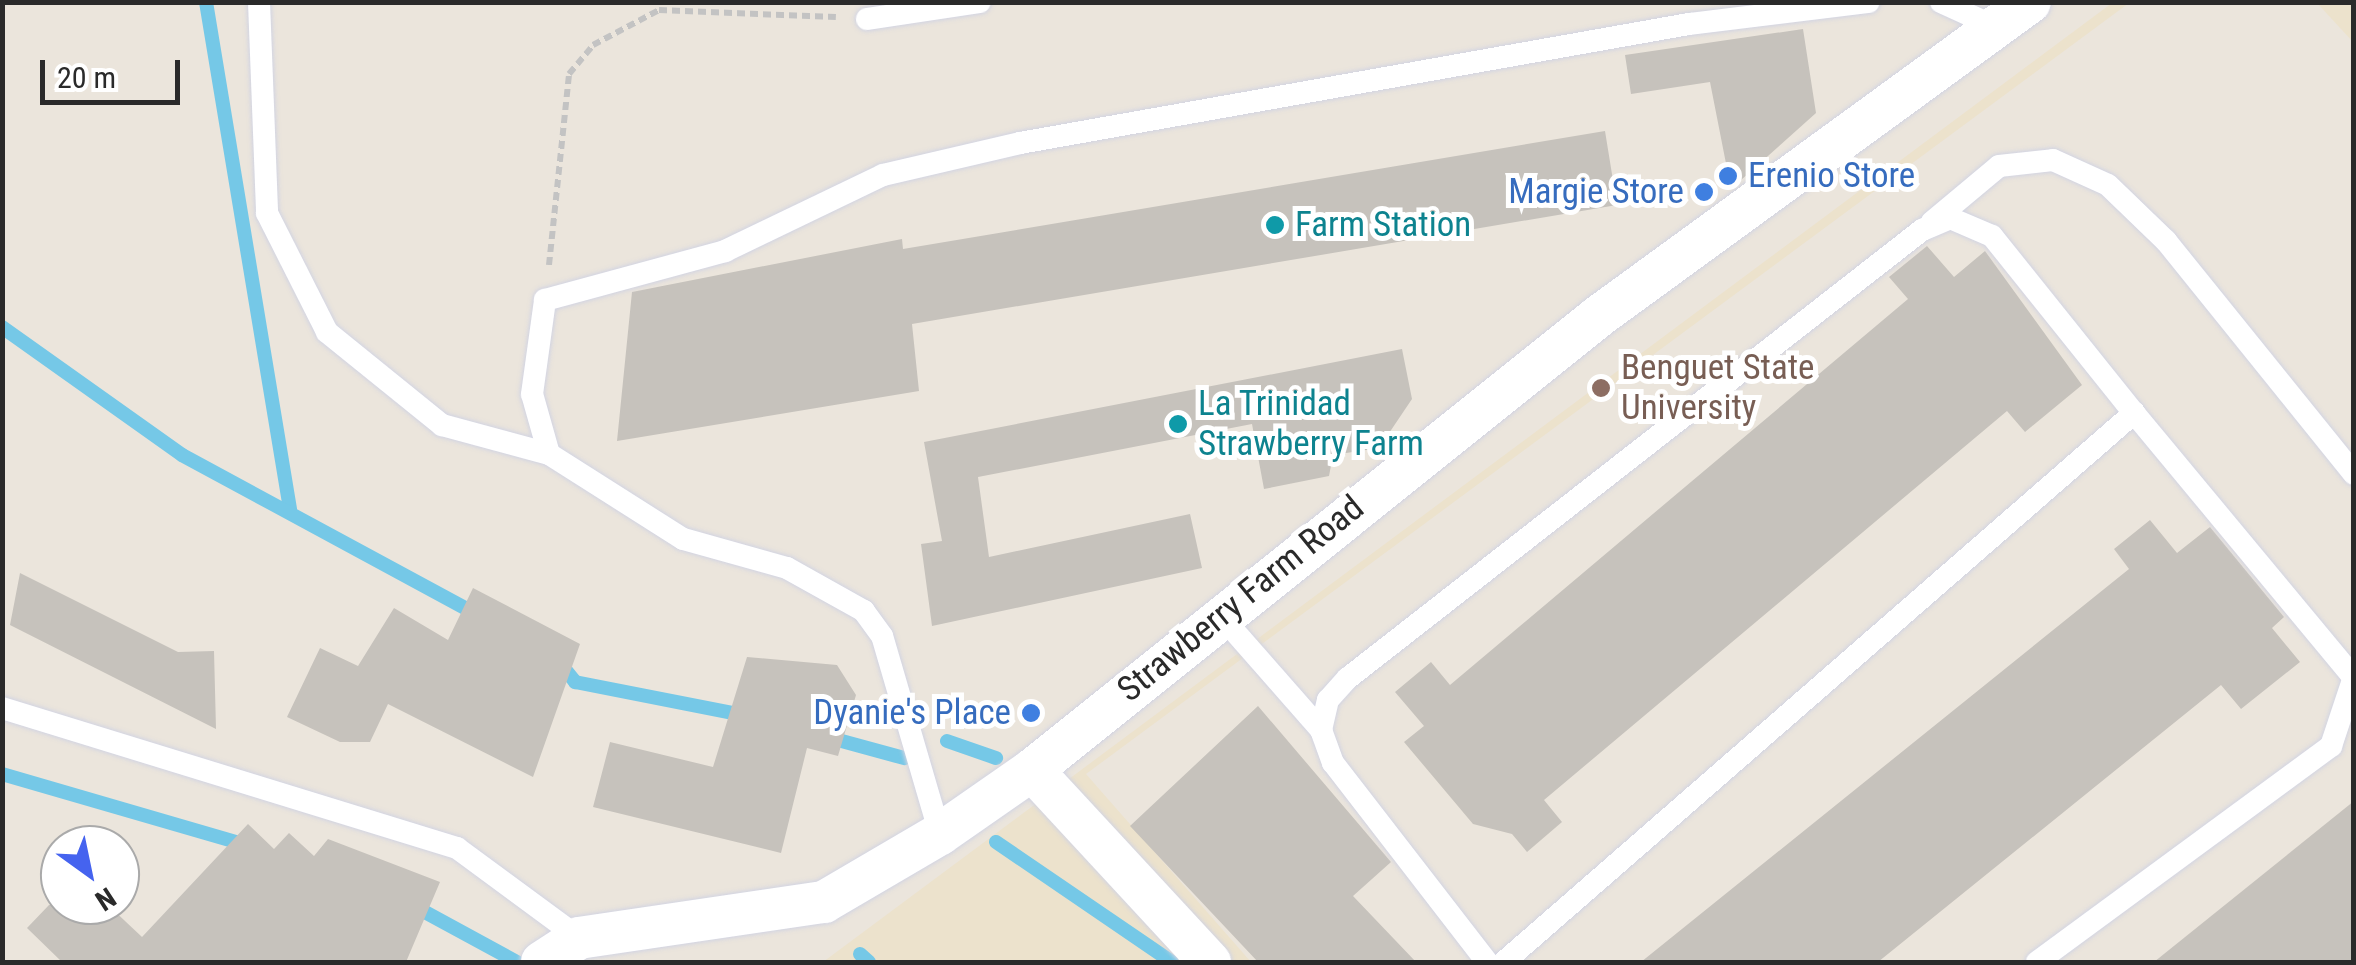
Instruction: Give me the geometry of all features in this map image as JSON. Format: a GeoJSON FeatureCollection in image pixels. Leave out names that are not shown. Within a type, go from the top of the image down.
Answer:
{"type":"FeatureCollection","features":[{"type":"Feature","properties":{"kind":"street","name":"Strawberry Farm Road"},"geometry":{"type":"LineString","coordinates":[[542,962],[579,938],[824,902],[940,834],[1032,770],[1598,316],[2014,15]]}},
{"type":"Feature","properties":{"kind":"street"},"geometry":{"type":"LineString","coordinates":[[1032,770],[1210,962]]}},
{"type":"Feature","properties":{"kind":"lane"},"geometry":{"type":"LineString","coordinates":[[259,2],[268,213],[327,332],[442,424],[550,454],[683,539],[788,568],[864,611],[882,636],[940,834]]}},
{"type":"Feature","properties":{"kind":"lane"},"geometry":{"type":"LineString","coordinates":[[867,19],[980,2]]}},
{"type":"Feature","properties":{"kind":"lane"},"geometry":{"type":"LineString","coordinates":[[550,454],[532,394],[545,300],[724,251],[917,167],[1775,6],[1869,2]]}},
{"type":"Feature","properties":{"kind":"lane"},"geometry":{"type":"LineString","coordinates":[[1941,2],[2014,15]]}},
{"type":"Feature","properties":{"kind":"lane"},"geometry":{"type":"LineString","coordinates":[[1321,730],[1328,700],[1348,678],[1999,166],[2053,160],[2108,185],[2166,241],[2354,474]]}},
{"type":"Feature","properties":{"kind":"lane"},"geometry":{"type":"LineString","coordinates":[[1922,230],[1969,220],[1992,236],[2353,678],[2342,747],[2037,962]]}},
{"type":"Feature","properties":{"kind":"lane"},"geometry":{"type":"LineString","coordinates":[[1504,962],[2134,414]]}},
{"type":"Feature","properties":{"kind":"lane"},"geometry":{"type":"LineString","coordinates":[[1221,616],[1321,730],[1333,763],[1487,962]]}},
{"type":"Feature","properties":{"kind":"lane"},"geometry":{"type":"LineString","coordinates":[[2,708],[456,848],[579,938]]}},
{"type":"Feature","properties":{"kind":"path"},"geometry":{"type":"LineString","coordinates":[[545,300],[569,74],[593,45],[659,10],[867,19]]}},
{"type":"Feature","properties":{"kind":"shaded area","name":"Benguet State University"},"geometry":{"type":"Polygon","coordinates":[[[2112,3],[2129,3],[1086,774],[1251,962],[823,962],[2112,3]]]}},
{"type":"Feature","properties":{"kind":"shaded area"},"geometry":{"type":"Polygon","coordinates":[[[2317,3],[2353,3],[2353,42],[2317,3]]]}},
{"type":"Feature","properties":{"kind":"building"},"geometry":{"type":"Polygon","coordinates":[[[1803,29],[1816,113],[1731,189],[1710,82],[1631,94],[1625,55],[1803,29]]]}},
{"type":"Feature","properties":{"kind":"building"},"geometry":{"type":"Polygon","coordinates":[[[1605,131],[1617,205],[912,324],[919,391],[617,441],[632,292],[902,239],[903,249],[1605,131]]]}},
{"type":"Feature","properties":{"kind":"building"},"geometry":{"type":"Polygon","coordinates":[[[1927,246],[1954,277],[1985,251],[2082,385],[2025,432],[2007,411],[1544,800],[1562,822],[1527,852],[1512,834],[1473,824],[1404,742],[1424,726],[1395,692],[1431,662],[1450,685],[1908,299],[1889,277],[1927,246]]]}},
{"type":"Feature","properties":{"kind":"building"},"geometry":{"type":"Polygon","coordinates":[[[1402,349],[1412,399],[1379,448],[1333,455],[1329,476],[1264,489],[1252,424],[978,477],[989,557],[1190,514],[1202,568],[932,626],[921,544],[942,541],[924,442],[1402,349]]]}},
{"type":"Feature","properties":{"kind":"building"},"geometry":{"type":"Polygon","coordinates":[[[2150,520],[2177,553],[2210,527],[2284,617],[2272,628],[2300,662],[2241,709],[2221,685],[1878,962],[1641,962],[2129,569],[2114,549],[2150,520]]]}},
{"type":"Feature","properties":{"kind":"building"},"geometry":{"type":"Polygon","coordinates":[[[20,573],[178,652],[214,651],[216,729],[10,625],[20,573]]]}},
{"type":"Feature","properties":{"kind":"building"},"geometry":{"type":"Polygon","coordinates":[[[473,588],[580,644],[533,777],[388,704],[370,742],[340,742],[287,717],[320,648],[358,666],[394,608],[448,640],[473,588]]]}},
{"type":"Feature","properties":{"kind":"building"},"geometry":{"type":"Polygon","coordinates":[[[747,657],[837,665],[856,695],[838,756],[807,748],[781,853],[593,807],[610,742],[713,767],[747,657]]]}},
{"type":"Feature","properties":{"kind":"building"},"geometry":{"type":"Polygon","coordinates":[[[1258,706],[1391,862],[1353,896],[1416,962],[1258,962],[1130,826],[1258,706]]]}},
{"type":"Feature","properties":{"kind":"building"},"geometry":{"type":"Polygon","coordinates":[[[2354,801],[2354,962],[2154,962],[2354,801]]]}},
{"type":"Feature","properties":{"kind":"building"},"geometry":{"type":"Polygon","coordinates":[[[248,824],[274,849],[289,833],[314,856],[328,839],[440,882],[406,962],[62,962],[27,928],[40,914],[40,925],[129,925],[142,937],[248,824]]]}},
{"type":"Feature","properties":{"kind":"waterway"},"geometry":{"type":"LineString","coordinates":[[206,2],[290,509]]}},
{"type":"Feature","properties":{"kind":"waterway"},"geometry":{"type":"LineString","coordinates":[[2,327],[182,455],[480,616]]}},
{"type":"Feature","properties":{"kind":"waterway"},"geometry":{"type":"LineString","coordinates":[[559,662],[575,682],[749,716]]}},
{"type":"Feature","properties":{"kind":"waterway"},"geometry":{"type":"LineString","coordinates":[[827,737],[904,758]]}},
{"type":"Feature","properties":{"kind":"waterway"},"geometry":{"type":"LineString","coordinates":[[947,741],[996,758]]}},
{"type":"Feature","properties":{"kind":"waterway"},"geometry":{"type":"LineString","coordinates":[[2,774],[247,845]]}},
{"type":"Feature","properties":{"kind":"waterway"},"geometry":{"type":"LineString","coordinates":[[996,842],[1172,962]]}},
{"type":"Feature","properties":{"kind":"waterway"},"geometry":{"type":"LineString","coordinates":[[412,905],[517,962]]}},
{"type":"Feature","properties":{"kind":"waterway"},"geometry":{"type":"LineString","coordinates":[[860,954],[869,962]]}},
{"type":"Feature","properties":{"kind":"place","name":"Erenio Store"},"geometry":{"type":"Point","coordinates":[1728,176]}},
{"type":"Feature","properties":{"kind":"place","name":"Margie Store"},"geometry":{"type":"Point","coordinates":[1704,192]}},
{"type":"Feature","properties":{"kind":"place","name":"Farm Station"},"geometry":{"type":"Point","coordinates":[1275,225]}},
{"type":"Feature","properties":{"kind":"place","name":"Benguet State University"},"geometry":{"type":"Point","coordinates":[1601,388]}},
{"type":"Feature","properties":{"kind":"place","name":"La Trinidad Strawberry Farm"},"geometry":{"type":"Point","coordinates":[1178,424]}},
{"type":"Feature","properties":{"kind":"place","name":"Dyanie's Place"},"geometry":{"type":"Point","coordinates":[1031,713]}}]}
